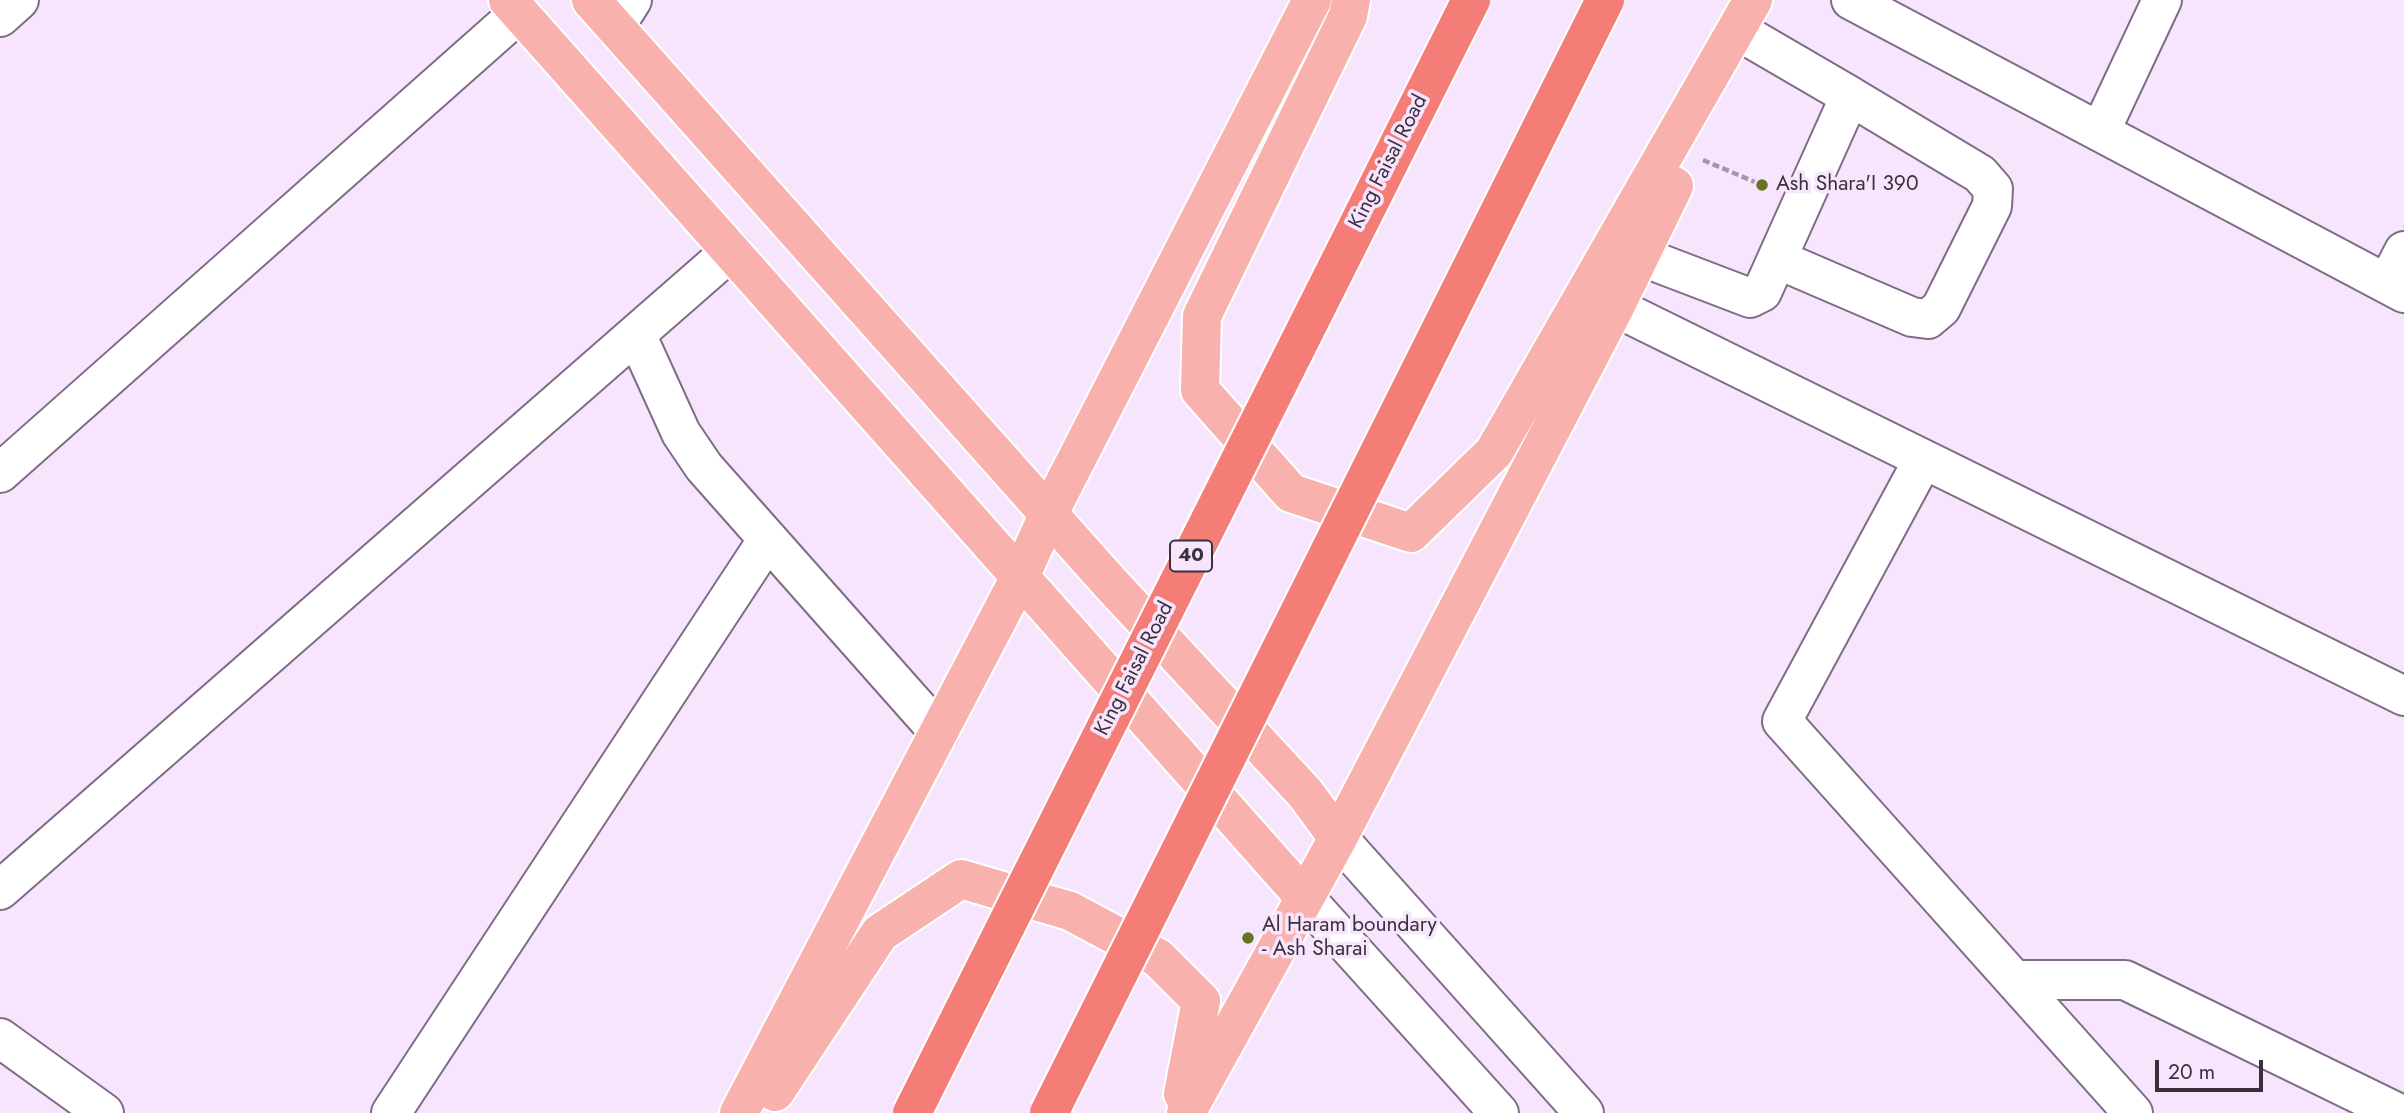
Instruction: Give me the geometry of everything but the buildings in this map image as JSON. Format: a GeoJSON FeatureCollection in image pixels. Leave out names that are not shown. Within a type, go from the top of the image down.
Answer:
{"type":"FeatureCollection","features":[{"type":"Feature","properties":{"kind":"highway","name":"King Faisal Road"},"geometry":{"type":"LineString","coordinates":[[912,1113],[1471,0]]}},
{"type":"Feature","properties":{"kind":"highway"},"geometry":{"type":"LineString","coordinates":[[1049,1113],[1605,0]]}},
{"type":"Feature","properties":{"kind":"main road"},"geometry":{"type":"LineString","coordinates":[[739,1113],[1020,577],[1049,513],[1312,0]]}},
{"type":"Feature","properties":{"kind":"main road"},"geometry":{"type":"LineString","coordinates":[[1351,0],[1348,16],[1202,316],[1199,390],[1291,493],[1411,533],[1494,452],[1750,18],[1764,0]]}},
{"type":"Feature","properties":{"kind":"main road"},"geometry":{"type":"LineString","coordinates":[[513,6],[1305,898]]}},
{"type":"Feature","properties":{"kind":"main road"},"geometry":{"type":"LineString","coordinates":[[613,9],[1049,513],[1305,793],[1338,838]]}},
{"type":"Feature","properties":{"kind":"main road"},"geometry":{"type":"LineString","coordinates":[[1186,1113],[1338,838],[1615,307],[1689,154],[1750,18]]}},
{"type":"Feature","properties":{"kind":"main road"},"geometry":{"type":"LineString","coordinates":[[761,1113],[880,933],[961,879],[1070,911],[1158,958],[1201,1001],[1179,1113]]}},
{"type":"Feature","properties":{"kind":"street"},"geometry":{"type":"LineString","coordinates":[[0,17],[19,0]]}},
{"type":"Feature","properties":{"kind":"street"},"geometry":{"type":"LineString","coordinates":[[1851,0],[2100,132],[2398,276]]}},
{"type":"Feature","properties":{"kind":"street"},"geometry":{"type":"LineString","coordinates":[[2100,132],[2162,0]]}},
{"type":"Feature","properties":{"kind":"street"},"geometry":{"type":"LineString","coordinates":[[0,473],[513,6]]}},
{"type":"Feature","properties":{"kind":"street"},"geometry":{"type":"LineString","coordinates":[[1750,18],[1850,96],[1980,174],[1993,189],[1992,205],[1941,308],[1928,319],[1912,317],[1777,259]]}},
{"type":"Feature","properties":{"kind":"street"},"geometry":{"type":"LineString","coordinates":[[1640,256],[1750,299],[1762,292],[1850,96]]}},
{"type":"Feature","properties":{"kind":"street"},"geometry":{"type":"LineString","coordinates":[[0,890],[731,251]]}},
{"type":"Feature","properties":{"kind":"street"},"geometry":{"type":"LineString","coordinates":[[1615,307],[2404,696]]}},
{"type":"Feature","properties":{"kind":"street"},"geometry":{"type":"LineString","coordinates":[[636,334],[681,433],[704,467],[939,732]]}},
{"type":"Feature","properties":{"kind":"street"},"geometry":{"type":"LineString","coordinates":[[1923,460],[1782,721],[2133,1113]]}},
{"type":"Feature","properties":{"kind":"street"},"geometry":{"type":"LineString","coordinates":[[391,1113],[768,539]]}},
{"type":"Feature","properties":{"kind":"street"},"geometry":{"type":"LineString","coordinates":[[1338,838],[1584,1113]]}},
{"type":"Feature","properties":{"kind":"street"},"geometry":{"type":"LineString","coordinates":[[1305,898],[1499,1113]]}},
{"type":"Feature","properties":{"kind":"street"},"geometry":{"type":"LineString","coordinates":[[2014,980],[2125,980],[2398,1113]]}},
{"type":"Feature","properties":{"kind":"street"},"geometry":{"type":"LineString","coordinates":[[0,1038],[104,1113]]}},
{"type":"Feature","properties":{"kind":"path"},"geometry":{"type":"LineString","coordinates":[[1689,154],[1762,185]]}},
{"type":"Feature","properties":{"kind":"place","name":"Ash Shara'I 390"},"geometry":{"type":"Point","coordinates":[1762,185]}},
{"type":"Feature","properties":{"kind":"place","name":"Al Haram boundary - Ash Sharai"},"geometry":{"type":"Point","coordinates":[1248,938]}}]}
